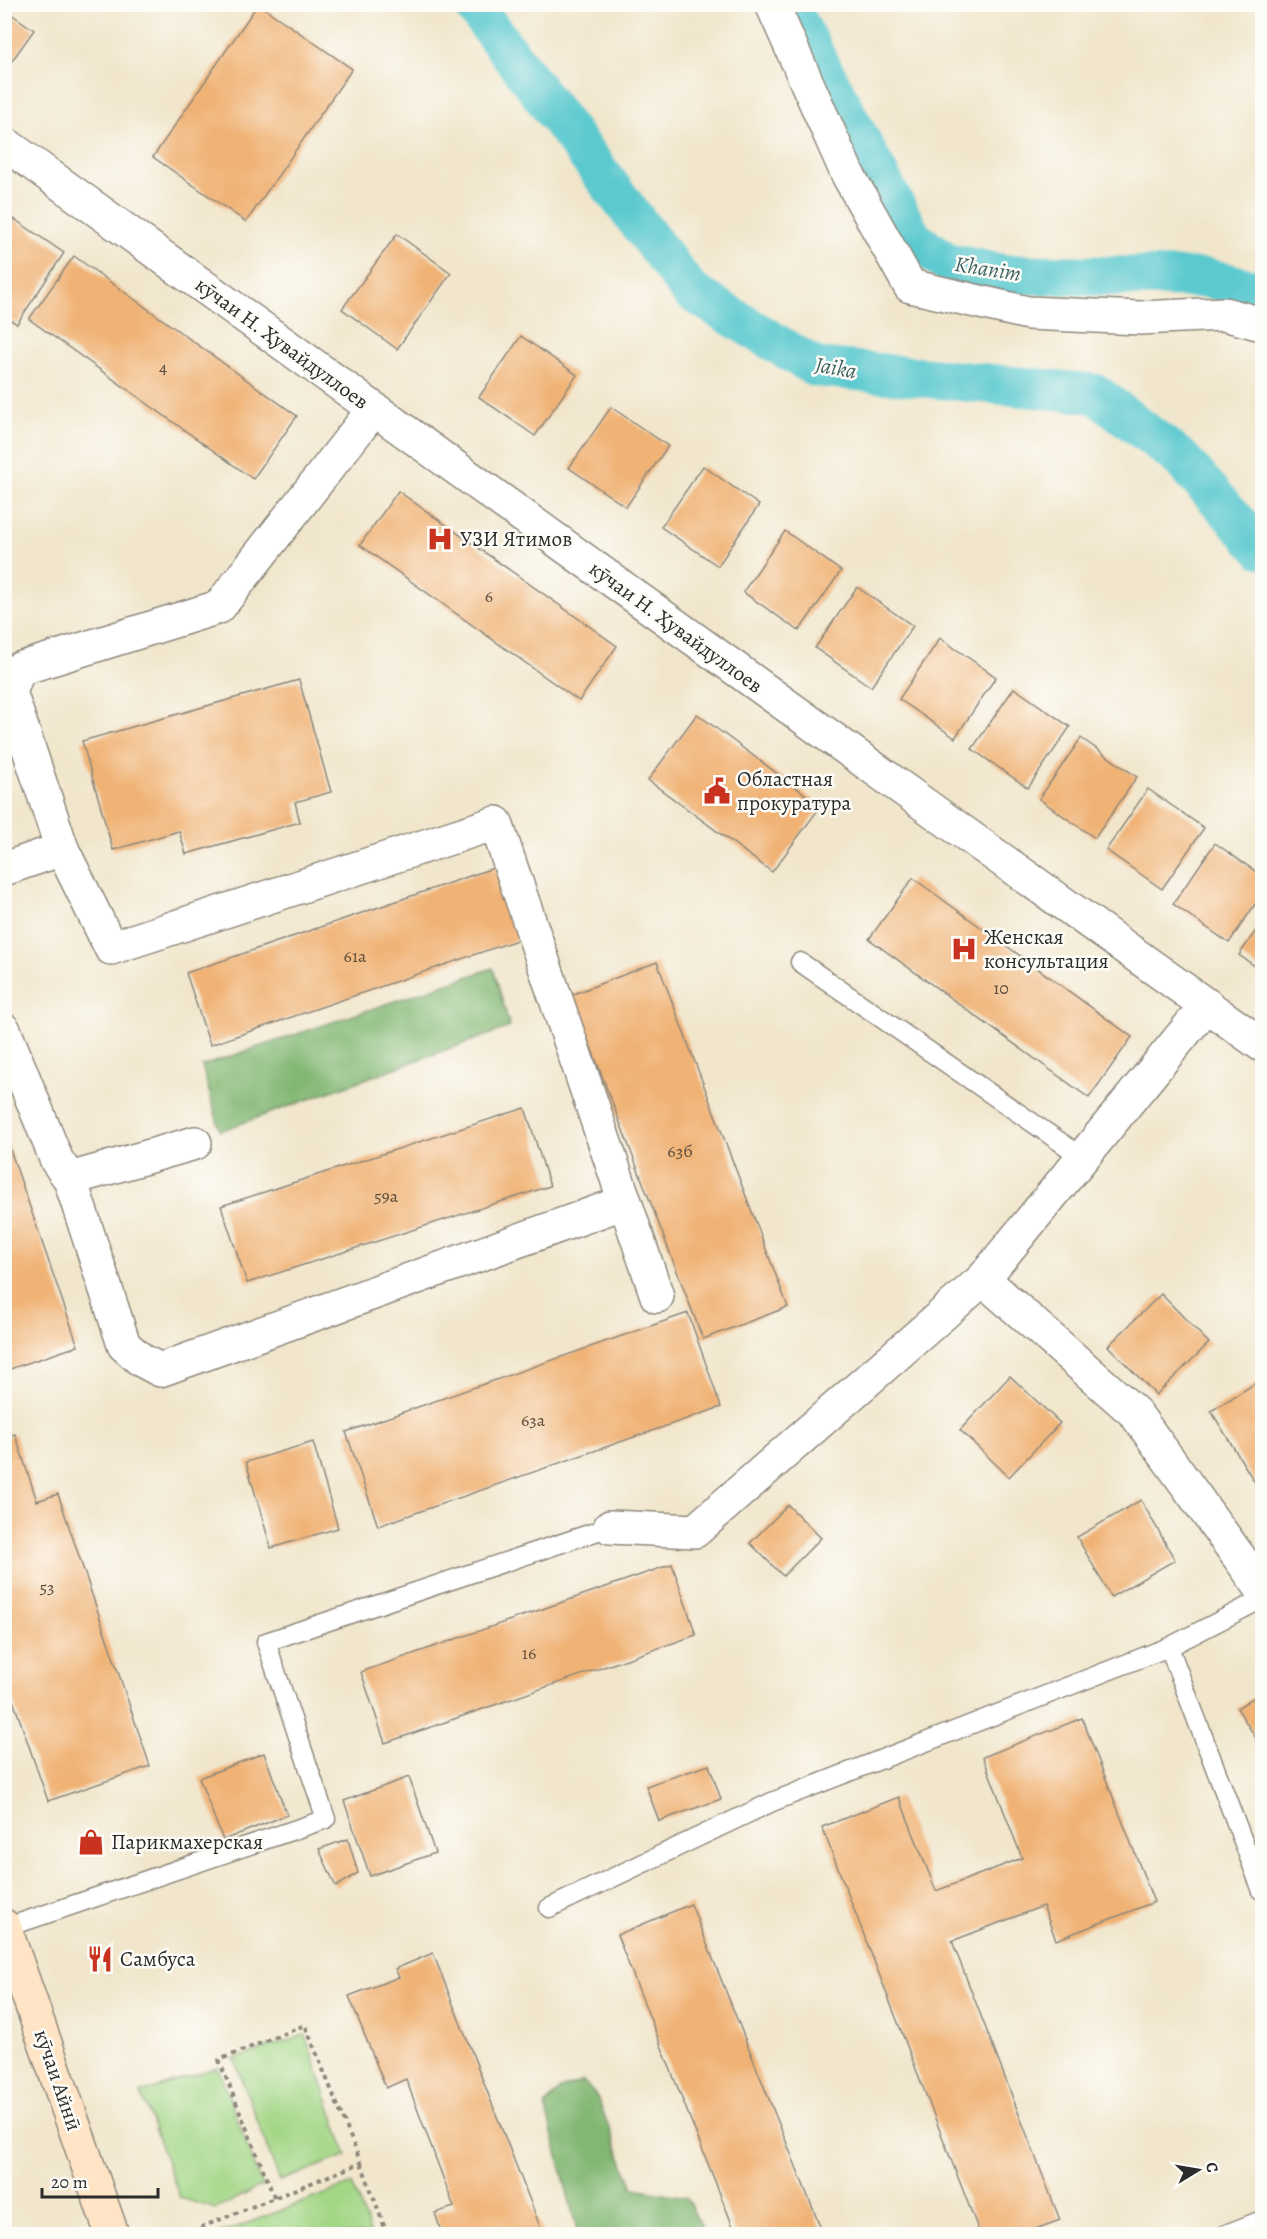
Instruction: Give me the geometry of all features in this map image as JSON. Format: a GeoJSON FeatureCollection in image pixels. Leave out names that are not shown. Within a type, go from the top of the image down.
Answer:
{"type":"FeatureCollection","features":[{"type":"Feature","properties":{"kind":"main road","name":"кӯчаи Айнӣ"},"geometry":{"type":"LineString","coordinates":[[5,1927],[112,2235]]}},
{"type":"Feature","properties":{"kind":"street"},"geometry":{"type":"LineString","coordinates":[[772,4],[847,173],[910,286],[1028,313],[1140,318],[1224,314],[1263,324]]}},
{"type":"Feature","properties":{"kind":"street","name":"кӯчаи Н. Ҳувайдуллоев"},"geometry":{"type":"LineString","coordinates":[[8,153],[374,409],[1263,1045]]}},
{"type":"Feature","properties":{"kind":"street"},"geometry":{"type":"LineString","coordinates":[[374,409],[219,607],[19,669],[10,692],[62,849],[111,948],[496,823],[657,1296]]}},
{"type":"Feature","properties":{"kind":"street"},"geometry":{"type":"LineString","coordinates":[[4,870],[62,849]]}},
{"type":"Feature","properties":{"kind":"street"},"geometry":{"type":"LineString","coordinates":[[610,1527],[695,1531],[983,1279],[1206,1005]]}},
{"type":"Feature","properties":{"kind":"street"},"geometry":{"type":"LineString","coordinates":[[4,1030],[57,1161],[70,1179],[124,1345],[141,1360],[160,1370],[625,1202]]}},
{"type":"Feature","properties":{"kind":"street"},"geometry":{"type":"LineString","coordinates":[[70,1179],[195,1143]]}},
{"type":"Feature","properties":{"kind":"street"},"geometry":{"type":"LineString","coordinates":[[983,1279],[1136,1413],[1263,1589]]}},
{"type":"Feature","properties":{"kind":"lane"},"geometry":{"type":"LineString","coordinates":[[800,962],[1082,1157]]}},
{"type":"Feature","properties":{"kind":"lane"},"geometry":{"type":"LineString","coordinates":[[5,1927],[326,1819],[266,1642],[610,1527]]}},
{"type":"Feature","properties":{"kind":"lane"},"geometry":{"type":"LineString","coordinates":[[549,1908],[771,1802],[1169,1647],[1263,1599]]}},
{"type":"Feature","properties":{"kind":"lane"},"geometry":{"type":"LineString","coordinates":[[1169,1647],[1263,1891]]}},
{"type":"Feature","properties":{"kind":"lane"},"geometry":{"type":"LineString","coordinates":[[1226,2235],[1263,2220]]}},
{"type":"Feature","properties":{"kind":"path"},"geometry":{"type":"LineString","coordinates":[[275,2199],[219,2060],[305,2025],[361,2163],[387,2235]]}},
{"type":"Feature","properties":{"kind":"path"},"geometry":{"type":"LineString","coordinates":[[184,2235],[361,2163]]}},
{"type":"Feature","properties":{"kind":"green space"},"geometry":{"type":"Polygon","coordinates":[[[493,968],[510,1027],[220,1131],[202,1066],[493,968]]]}},
{"type":"Feature","properties":{"kind":"green space"},"geometry":{"type":"Polygon","coordinates":[[[305,2035],[347,2155],[280,2181],[234,2059],[305,2035]]]}},
{"type":"Feature","properties":{"kind":"green space"},"geometry":{"type":"Polygon","coordinates":[[[218,2067],[262,2186],[216,2209],[180,2198],[141,2093],[218,2067]]]}},
{"type":"Feature","properties":{"kind":"green space"},"geometry":{"type":"Polygon","coordinates":[[[583,2081],[597,2097],[633,2188],[686,2197],[705,2234],[578,2234],[545,2106],[560,2089],[583,2081]]]}},
{"type":"Feature","properties":{"kind":"green space"},"geometry":{"type":"Polygon","coordinates":[[[352,2184],[371,2234],[218,2234],[352,2184]]]}},
{"type":"Feature","properties":{"kind":"building"},"geometry":{"type":"Polygon","coordinates":[[[258,4],[352,69],[246,222],[153,157],[258,4]]]}},
{"type":"Feature","properties":{"kind":"building"},"geometry":{"type":"Polygon","coordinates":[[[4,9],[34,30],[4,72],[4,9]]]}},
{"type":"Feature","properties":{"kind":"building"},"geometry":{"type":"Polygon","coordinates":[[[4,212],[64,253],[17,324],[4,316],[4,212]]]}},
{"type":"Feature","properties":{"kind":"building"},"geometry":{"type":"Polygon","coordinates":[[[397,234],[451,273],[397,349],[342,309],[397,234]]]}},
{"type":"Feature","properties":{"kind":"building"},"geometry":{"type":"Polygon","coordinates":[[[74,256],[297,416],[253,479],[29,319],[74,256]]]}},
{"type":"Feature","properties":{"kind":"building"},"geometry":{"type":"Polygon","coordinates":[[[521,336],[577,375],[535,436],[479,397],[521,336]]]}},
{"type":"Feature","properties":{"kind":"building"},"geometry":{"type":"Polygon","coordinates":[[[611,407],[668,446],[626,507],[569,468],[611,407]]]}},
{"type":"Feature","properties":{"kind":"building"},"geometry":{"type":"Polygon","coordinates":[[[703,466],[759,505],[718,566],[661,527],[703,466]]]}},
{"type":"Feature","properties":{"kind":"building"},"geometry":{"type":"Polygon","coordinates":[[[398,491],[617,646],[579,701],[360,545],[398,491]]]}},
{"type":"Feature","properties":{"kind":"building"},"geometry":{"type":"Polygon","coordinates":[[[785,531],[841,571],[799,631],[743,592],[785,531]]]}},
{"type":"Feature","properties":{"kind":"building"},"geometry":{"type":"Polygon","coordinates":[[[857,587],[913,626],[871,687],[815,648],[857,587]]]}},
{"type":"Feature","properties":{"kind":"building"},"geometry":{"type":"Polygon","coordinates":[[[940,638],[996,677],[955,738],[899,699],[940,638]]]}},
{"type":"Feature","properties":{"kind":"building"},"geometry":{"type":"Polygon","coordinates":[[[299,680],[331,792],[295,802],[300,822],[186,854],[179,831],[113,850],[82,741],[299,680]]]}},
{"type":"Feature","properties":{"kind":"building"},"geometry":{"type":"Polygon","coordinates":[[[1014,688],[1070,727],[1028,788],[972,749],[1014,688]]]}},
{"type":"Feature","properties":{"kind":"building"},"geometry":{"type":"Polygon","coordinates":[[[697,714],[821,806],[772,872],[648,780],[697,714]]]}},
{"type":"Feature","properties":{"kind":"building"},"geometry":{"type":"Polygon","coordinates":[[[1081,738],[1137,777],[1095,838],[1039,799],[1081,738]]]}},
{"type":"Feature","properties":{"kind":"building"},"geometry":{"type":"Polygon","coordinates":[[[1148,789],[1204,828],[1162,889],[1106,850],[1148,789]]]}},
{"type":"Feature","properties":{"kind":"building"},"geometry":{"type":"Polygon","coordinates":[[[1215,843],[1262,876],[1262,894],[1229,943],[1173,904],[1215,843]]]}},
{"type":"Feature","properties":{"kind":"building"},"geometry":{"type":"Polygon","coordinates":[[[499,866],[523,938],[210,1045],[186,973],[499,866]]]}},
{"type":"Feature","properties":{"kind":"building"},"geometry":{"type":"Polygon","coordinates":[[[913,878],[1132,1037],[1089,1098],[869,939],[913,878]]]}},
{"type":"Feature","properties":{"kind":"building"},"geometry":{"type":"Polygon","coordinates":[[[1262,922],[1262,971],[1239,955],[1262,922]]]}},
{"type":"Feature","properties":{"kind":"building"},"geometry":{"type":"Polygon","coordinates":[[[657,962],[788,1307],[703,1339],[571,995],[657,962]]]}},
{"type":"Feature","properties":{"kind":"building"},"geometry":{"type":"Polygon","coordinates":[[[525,1108],[550,1186],[247,1283],[221,1206],[525,1108]]]}},
{"type":"Feature","properties":{"kind":"building"},"geometry":{"type":"Polygon","coordinates":[[[4,1132],[78,1346],[4,1371],[4,1132]]]}},
{"type":"Feature","properties":{"kind":"building"},"geometry":{"type":"Polygon","coordinates":[[[1161,1294],[1209,1343],[1156,1395],[1108,1346],[1161,1294]]]}},
{"type":"Feature","properties":{"kind":"building"},"geometry":{"type":"Polygon","coordinates":[[[688,1313],[721,1407],[378,1526],[346,1432],[688,1313]]]}},
{"type":"Feature","properties":{"kind":"building"},"geometry":{"type":"Polygon","coordinates":[[[1010,1376],[1060,1423],[1009,1477],[960,1430],[1010,1376]]]}},
{"type":"Feature","properties":{"kind":"building"},"geometry":{"type":"Polygon","coordinates":[[[1262,1379],[1262,1494],[1211,1411],[1262,1379]]]}},
{"type":"Feature","properties":{"kind":"building"},"geometry":{"type":"Polygon","coordinates":[[[15,1434],[37,1501],[58,1494],[150,1766],[48,1801],[4,1674],[4,1438],[15,1434]]]}},
{"type":"Feature","properties":{"kind":"building"},"geometry":{"type":"Polygon","coordinates":[[[313,1442],[338,1528],[271,1548],[246,1462],[313,1442]]]}},
{"type":"Feature","properties":{"kind":"building"},"geometry":{"type":"Polygon","coordinates":[[[1141,1500],[1175,1560],[1111,1597],[1077,1537],[1141,1500]]]}},
{"type":"Feature","properties":{"kind":"building"},"geometry":{"type":"Polygon","coordinates":[[[788,1505],[821,1538],[783,1576],[750,1543],[788,1505]]]}},
{"type":"Feature","properties":{"kind":"building"},"geometry":{"type":"Polygon","coordinates":[[[672,1564],[696,1635],[385,1743],[361,1672],[672,1564]]]}},
{"type":"Feature","properties":{"kind":"building"},"geometry":{"type":"Polygon","coordinates":[[[1262,1692],[1262,1748],[1237,1708],[1262,1692]]]}},
{"type":"Feature","properties":{"kind":"building"},"geometry":{"type":"Polygon","coordinates":[[[1082,1718],[1154,1902],[1056,1940],[1043,1906],[952,1941],[1060,2220],[1022,2234],[980,2234],[822,1827],[899,1797],[936,1891],[1022,1858],[983,1757],[1082,1718]]]}},
{"type":"Feature","properties":{"kind":"building"},"geometry":{"type":"Polygon","coordinates":[[[264,1753],[287,1815],[223,1840],[199,1778],[264,1753]]]}},
{"type":"Feature","properties":{"kind":"building"},"geometry":{"type":"Polygon","coordinates":[[[709,1765],[721,1799],[659,1821],[646,1786],[709,1765]]]}},
{"type":"Feature","properties":{"kind":"building"},"geometry":{"type":"Polygon","coordinates":[[[409,1777],[435,1853],[370,1876],[344,1801],[409,1777]]]}},
{"type":"Feature","properties":{"kind":"building"},"geometry":{"type":"Polygon","coordinates":[[[348,1839],[358,1873],[336,1887],[319,1849],[348,1839]]]}},
{"type":"Feature","properties":{"kind":"building"},"geometry":{"type":"Polygon","coordinates":[[[691,1904],[823,2234],[736,2234],[617,1935],[691,1904]]]}},
{"type":"Feature","properties":{"kind":"building"},"geometry":{"type":"Polygon","coordinates":[[[433,1953],[543,2234],[442,2234],[435,2213],[454,2207],[406,2079],[386,2088],[349,1996],[399,1977],[395,1969],[433,1953]]]}},
{"type":"Feature","properties":{"kind":"waterway","name":"Jaika"},"geometry":{"type":"LineString","coordinates":[[472,4],[690,291],[815,367],[1096,394],[1181,459],[1262,549]]}},
{"type":"Feature","properties":{"kind":"waterway","name":"Khanim"},"geometry":{"type":"LineString","coordinates":[[788,4],[913,239],[948,263],[1004,274],[1206,278],[1262,291]]}},
{"type":"Feature","properties":{"kind":"place","name":"УЗИ Ятимов"},"geometry":{"type":"Point","coordinates":[440,539]}},
{"type":"Feature","properties":{"kind":"place","name":"Областная прокуратура"},"geometry":{"type":"Point","coordinates":[717,791]}},
{"type":"Feature","properties":{"kind":"place","name":"Женская консультация"},"geometry":{"type":"Point","coordinates":[964,949]}},
{"type":"Feature","properties":{"kind":"place","name":"Парикмахерская"},"geometry":{"type":"Point","coordinates":[91,1842]}},
{"type":"Feature","properties":{"kind":"place","name":"Самбуса"},"geometry":{"type":"Point","coordinates":[100,1959]}}]}
